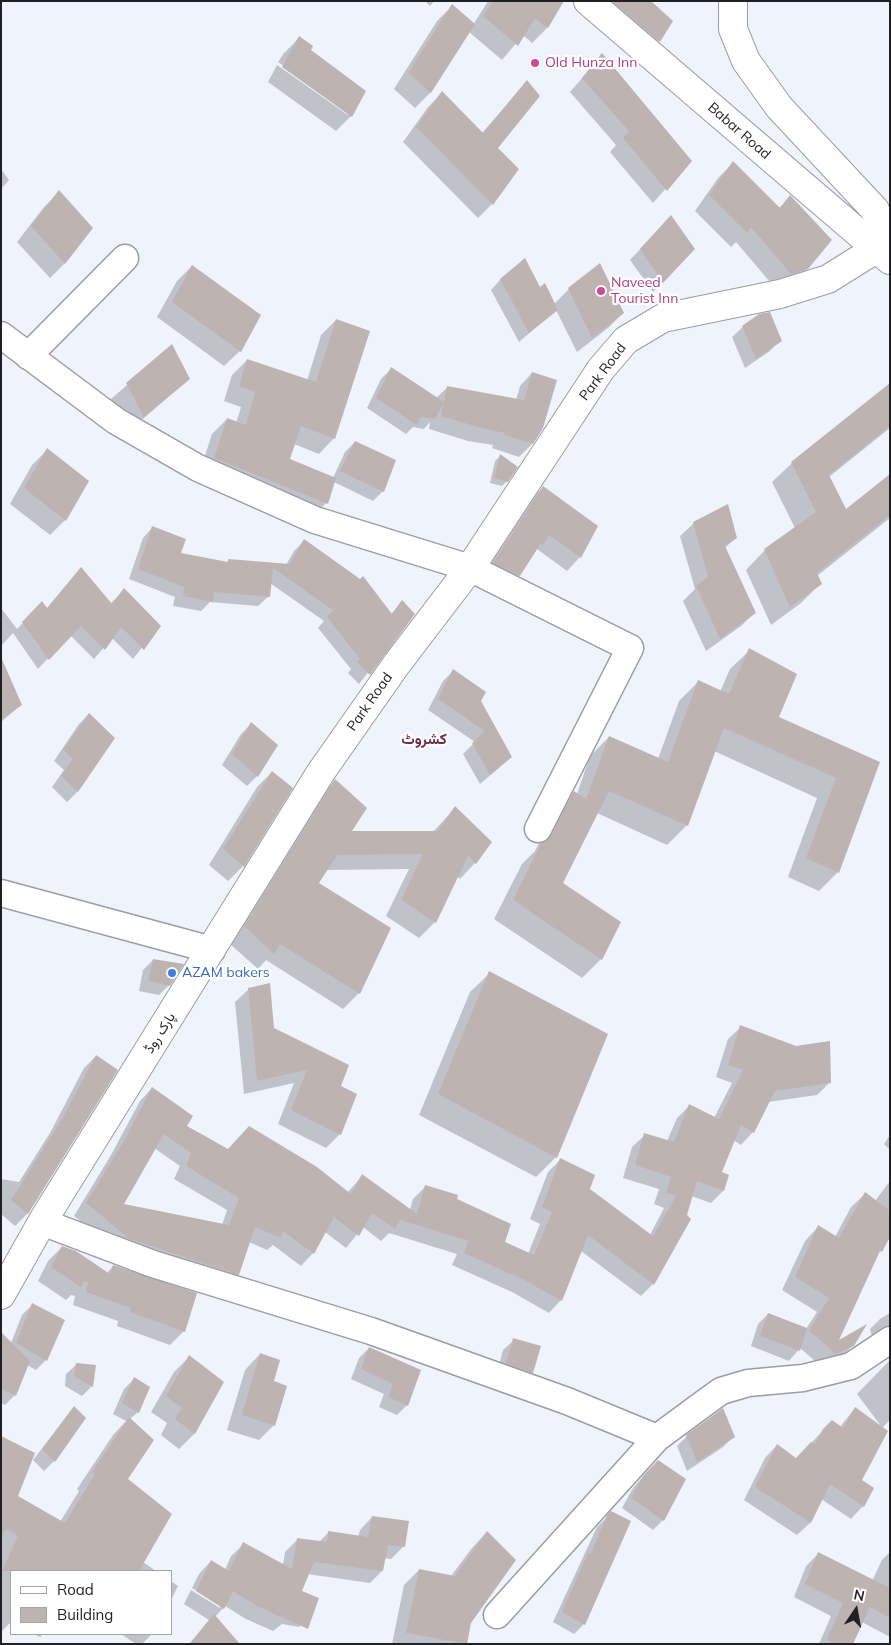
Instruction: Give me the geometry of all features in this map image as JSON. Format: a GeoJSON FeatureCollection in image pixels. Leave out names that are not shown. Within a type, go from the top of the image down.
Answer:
{"type":"FeatureCollection","features":[{"type":"Feature","properties":{"kind":"main road","name":"Babar Road"},"geometry":{"type":"LineString","coordinates":[[588,1],[883,254]]}},
{"type":"Feature","properties":{"kind":"main road"},"geometry":{"type":"LineString","coordinates":[[733,1],[733,29],[746,61],[779,107],[875,210],[883,230],[883,254]]}},
{"type":"Feature","properties":{"kind":"main road","name":"Park Road"},"geometry":{"type":"LineString","coordinates":[[321,772],[396,665],[470,568],[601,369],[626,340],[663,318],[780,294],[828,279],[883,254]]}},
{"type":"Feature","properties":{"kind":"main road","name":"پارک روڈ"},"geometry":{"type":"LineString","coordinates":[[1,1295],[42,1222],[321,772]]}},
{"type":"Feature","properties":{"kind":"street"},"geometry":{"type":"LineString","coordinates":[[28,356],[126,258]]}},
{"type":"Feature","properties":{"kind":"street"},"geometry":{"type":"LineString","coordinates":[[1,334],[116,421],[198,468],[315,520],[470,568],[630,648],[538,829]]}},
{"type":"Feature","properties":{"kind":"street"},"geometry":{"type":"LineString","coordinates":[[1,893],[212,950]]}},
{"type":"Feature","properties":{"kind":"street"},"geometry":{"type":"LineString","coordinates":[[42,1222],[153,1264],[371,1331],[567,1401],[657,1438]]}},
{"type":"Feature","properties":{"kind":"street"},"geometry":{"type":"LineString","coordinates":[[497,1614],[657,1438],[722,1391],[748,1382],[803,1378],[851,1366],[890,1340]]}},
{"type":"Feature","properties":{"kind":"building"},"geometry":{"type":"Polygon","coordinates":[[[493,1],[564,1],[548,28],[535,18],[518,46],[483,16],[493,1]]]}},
{"type":"Feature","properties":{"kind":"building"},"geometry":{"type":"Polygon","coordinates":[[[612,1],[651,1],[673,21],[660,42],[612,1]]]}},
{"type":"Feature","properties":{"kind":"building"},"geometry":{"type":"Polygon","coordinates":[[[452,4],[475,24],[431,93],[408,73],[452,4]]]}},
{"type":"Feature","properties":{"kind":"building"},"geometry":{"type":"Polygon","coordinates":[[[299,36],[313,46],[311,50],[366,91],[352,117],[282,67],[299,36]]]}},
{"type":"Feature","properties":{"kind":"building"},"geometry":{"type":"Polygon","coordinates":[[[602,53],[692,161],[667,191],[623,138],[629,131],[582,78],[602,53]]]}},
{"type":"Feature","properties":{"kind":"building"},"geometry":{"type":"Polygon","coordinates":[[[527,80],[540,96],[498,148],[519,169],[493,205],[416,127],[442,91],[483,133],[527,80]]]}},
{"type":"Feature","properties":{"kind":"building"},"geometry":{"type":"Polygon","coordinates":[[[733,161],[780,208],[790,195],[832,240],[808,269],[791,274],[751,227],[747,233],[709,195],[733,161]]]}},
{"type":"Feature","properties":{"kind":"building"},"geometry":{"type":"Polygon","coordinates":[[[59,190],[93,228],[65,264],[31,226],[59,190]]]}},
{"type":"Feature","properties":{"kind":"building"},"geometry":{"type":"Polygon","coordinates":[[[671,215],[695,249],[663,283],[640,249],[671,215]]]}},
{"type":"Feature","properties":{"kind":"building"},"geometry":{"type":"Polygon","coordinates":[[[525,258],[540,287],[545,283],[558,310],[529,333],[500,279],[525,258]]]}},
{"type":"Feature","properties":{"kind":"building"},"geometry":{"type":"Polygon","coordinates":[[[600,263],[624,313],[592,338],[568,288],[600,263]]]}},
{"type":"Feature","properties":{"kind":"building"},"geometry":{"type":"Polygon","coordinates":[[[192,265],[261,315],[241,352],[172,302],[192,265]]]}},
{"type":"Feature","properties":{"kind":"building"},"geometry":{"type":"Polygon","coordinates":[[[770,312],[782,341],[756,359],[742,326],[759,314],[770,312]]]}},
{"type":"Feature","properties":{"kind":"building"},"geometry":{"type":"Polygon","coordinates":[[[336,319],[370,331],[335,439],[301,426],[290,459],[336,478],[328,504],[214,458],[227,418],[246,425],[255,392],[239,386],[247,359],[316,382],[336,319]]]}},
{"type":"Feature","properties":{"kind":"building"},"geometry":{"type":"Polygon","coordinates":[[[172,344],[190,379],[144,417],[126,383],[172,344]]]}},
{"type":"Feature","properties":{"kind":"building"},"geometry":{"type":"Polygon","coordinates":[[[391,367],[444,402],[435,419],[421,417],[417,425],[376,398],[391,367]]]}},
{"type":"Feature","properties":{"kind":"building"},"geometry":{"type":"Polygon","coordinates":[[[532,372],[557,380],[543,428],[533,444],[504,435],[505,433],[441,416],[447,386],[524,400],[532,372]]]}},
{"type":"Feature","properties":{"kind":"building"},"geometry":{"type":"Polygon","coordinates":[[[890,383],[890,426],[829,475],[846,509],[890,474],[890,515],[817,573],[822,584],[790,607],[764,549],[816,512],[791,462],[890,383]]]}},
{"type":"Feature","properties":{"kind":"building"},"geometry":{"type":"Polygon","coordinates":[[[355,441],[396,460],[384,492],[340,471],[355,441]]]}},
{"type":"Feature","properties":{"kind":"building"},"geometry":{"type":"Polygon","coordinates":[[[47,448],[89,481],[66,521],[24,488],[47,448]]]}},
{"type":"Feature","properties":{"kind":"building"},"geometry":{"type":"Polygon","coordinates":[[[500,454],[518,467],[508,482],[494,478],[500,454]]]}},
{"type":"Feature","properties":{"kind":"building"},"geometry":{"type":"Polygon","coordinates":[[[543,486],[598,526],[581,558],[549,535],[543,545],[541,543],[520,576],[493,563],[543,486]]]}},
{"type":"Feature","properties":{"kind":"building"},"geometry":{"type":"Polygon","coordinates":[[[728,504],[737,538],[725,546],[756,613],[720,639],[696,586],[708,577],[693,522],[728,504]]]}},
{"type":"Feature","properties":{"kind":"building"},"geometry":{"type":"Polygon","coordinates":[[[152,526],[186,539],[181,553],[228,562],[228,559],[290,564],[304,539],[360,579],[363,576],[392,614],[402,600],[415,614],[370,675],[357,662],[360,659],[327,617],[333,610],[273,568],[270,597],[214,592],[213,602],[183,596],[184,587],[138,569],[152,526]]]}},
{"type":"Feature","properties":{"kind":"building"},"geometry":{"type":"Polygon","coordinates":[[[81,567],[112,604],[124,588],[161,626],[144,650],[121,627],[105,650],[81,626],[49,660],[22,622],[42,601],[47,608],[81,567]]]}},
{"type":"Feature","properties":{"kind":"building"},"geometry":{"type":"Polygon","coordinates":[[[749,648],[797,674],[779,717],[880,762],[839,873],[806,858],[836,778],[724,728],[688,826],[609,791],[563,883],[621,922],[602,960],[513,900],[541,843],[551,836],[574,791],[586,799],[609,736],[668,762],[698,680],[729,694],[749,648]]]}},
{"type":"Feature","properties":{"kind":"building"},"geometry":{"type":"Polygon","coordinates":[[[1,657],[22,705],[1,720],[1,657]]]}},
{"type":"Feature","properties":{"kind":"building"},"geometry":{"type":"Polygon","coordinates":[[[453,669],[486,692],[481,701],[512,757],[490,775],[472,743],[485,731],[438,699],[453,669]]]}},
{"type":"Feature","properties":{"kind":"building"},"geometry":{"type":"Polygon","coordinates":[[[89,713],[115,738],[78,792],[61,776],[73,759],[63,750],[89,713]]]}},
{"type":"Feature","properties":{"kind":"building"},"geometry":{"type":"Polygon","coordinates":[[[251,722],[278,745],[258,777],[232,754],[251,722]]]}},
{"type":"Feature","properties":{"kind":"building"},"geometry":{"type":"Polygon","coordinates":[[[272,771],[293,788],[244,867],[223,849],[272,771]]]}},
{"type":"Feature","properties":{"kind":"building"},"geometry":{"type":"Polygon","coordinates":[[[335,779],[367,808],[352,831],[438,831],[455,806],[492,842],[476,864],[468,856],[436,923],[401,900],[423,854],[337,855],[319,883],[391,928],[360,994],[280,944],[274,954],[244,926],[335,779]]]}},
{"type":"Feature","properties":{"kind":"building"},"geometry":{"type":"Polygon","coordinates":[[[153,959],[184,964],[170,986],[148,981],[153,959]]]}},
{"type":"Feature","properties":{"kind":"building"},"geometry":{"type":"Polygon","coordinates":[[[489,971],[608,1034],[557,1158],[438,1094],[489,971]]]}},
{"type":"Feature","properties":{"kind":"building"},"geometry":{"type":"Polygon","coordinates":[[[270,983],[274,1028],[349,1065],[341,1086],[357,1094],[341,1135],[291,1110],[307,1070],[257,1081],[248,988],[270,983]]]}},
{"type":"Feature","properties":{"kind":"building"},"geometry":{"type":"Polygon","coordinates":[[[740,1025],[796,1046],[830,1041],[831,1083],[775,1091],[754,1133],[741,1125],[722,1172],[729,1175],[724,1191],[697,1181],[687,1215],[691,1219],[654,1285],[588,1235],[562,1301],[524,1280],[464,1253],[468,1241],[400,1220],[395,1229],[372,1213],[359,1236],[334,1217],[314,1254],[283,1231],[281,1238],[255,1227],[239,1275],[124,1237],[125,1235],[86,1203],[124,1141],[152,1087],[193,1116],[187,1126],[228,1149],[249,1126],[317,1167],[351,1194],[362,1174],[417,1214],[425,1185],[458,1195],[457,1199],[511,1224],[505,1242],[534,1255],[552,1212],[542,1207],[560,1158],[595,1175],[590,1189],[653,1236],[676,1196],[666,1192],[671,1177],[635,1165],[644,1133],[674,1142],[689,1104],[719,1119],[743,1070],[728,1065],[740,1025]],[[164,1134],[124,1204],[229,1225],[239,1198],[186,1166],[191,1153],[164,1134]]]}},
{"type":"Feature","properties":{"kind":"building"},"geometry":{"type":"Polygon","coordinates":[[[96,1055],[118,1070],[28,1214],[11,1200],[62,1119],[96,1055]]]}},
{"type":"Feature","properties":{"kind":"building"},"geometry":{"type":"Polygon","coordinates":[[[865,1192],[890,1211],[890,1237],[882,1252],[880,1251],[839,1340],[867,1324],[854,1346],[836,1354],[809,1331],[829,1298],[795,1277],[818,1225],[839,1238],[865,1192]]]}},
{"type":"Feature","properties":{"kind":"building"},"geometry":{"type":"Polygon","coordinates":[[[62,1246],[76,1251],[110,1274],[113,1265],[197,1293],[185,1332],[130,1312],[131,1308],[86,1292],[88,1282],[84,1281],[81,1287],[51,1267],[62,1246]]]}},
{"type":"Feature","properties":{"kind":"building"},"geometry":{"type":"Polygon","coordinates":[[[32,1303],[65,1320],[47,1361],[16,1343],[32,1303]]]}},
{"type":"Feature","properties":{"kind":"building"},"geometry":{"type":"Polygon","coordinates":[[[768,1313],[807,1328],[800,1351],[760,1336],[768,1313]]]}},
{"type":"Feature","properties":{"kind":"building"},"geometry":{"type":"Polygon","coordinates":[[[1,1332],[30,1361],[16,1396],[1,1388],[1,1332]]]}},
{"type":"Feature","properties":{"kind":"building"},"geometry":{"type":"Polygon","coordinates":[[[513,1338],[541,1346],[533,1373],[506,1363],[513,1338]]]}},
{"type":"Feature","properties":{"kind":"building"},"geometry":{"type":"Polygon","coordinates":[[[369,1347],[421,1370],[408,1406],[388,1397],[393,1384],[361,1369],[369,1347]]]}},
{"type":"Feature","properties":{"kind":"building"},"geometry":{"type":"Polygon","coordinates":[[[260,1353],[280,1360],[274,1381],[287,1386],[275,1426],[242,1415],[260,1353]]]}},
{"type":"Feature","properties":{"kind":"building"},"geometry":{"type":"Polygon","coordinates":[[[189,1355],[224,1382],[195,1434],[175,1419],[182,1408],[166,1396],[189,1355]]]}},
{"type":"Feature","properties":{"kind":"building"},"geometry":{"type":"Polygon","coordinates":[[[76,1363],[96,1365],[93,1387],[74,1376],[76,1363]]]}},
{"type":"Feature","properties":{"kind":"building"},"geometry":{"type":"Polygon","coordinates":[[[134,1377],[150,1387],[139,1413],[122,1403],[134,1377]]]}},
{"type":"Feature","properties":{"kind":"building"},"geometry":{"type":"Polygon","coordinates":[[[74,1406],[86,1418],[55,1462],[42,1449],[74,1406]]]}},
{"type":"Feature","properties":{"kind":"building"},"geometry":{"type":"Polygon","coordinates":[[[855,1407],[888,1431],[862,1480],[874,1488],[864,1507],[830,1484],[811,1523],[755,1487],[777,1444],[796,1458],[811,1442],[815,1444],[823,1429],[832,1420],[843,1428],[855,1407]]]}},
{"type":"Feature","properties":{"kind":"building"},"geometry":{"type":"Polygon","coordinates":[[[723,1408],[735,1437],[697,1462],[686,1435],[723,1408]]]}},
{"type":"Feature","properties":{"kind":"building"},"geometry":{"type":"Polygon","coordinates":[[[129,1417],[154,1440],[128,1479],[172,1514],[140,1570],[2,1571],[18,1536],[6,1529],[1,1536],[1,1436],[35,1453],[18,1496],[65,1523],[95,1474],[92,1472],[129,1417]]]}},
{"type":"Feature","properties":{"kind":"building"},"geometry":{"type":"Polygon","coordinates":[[[658,1460],[686,1479],[664,1521],[631,1498],[643,1476],[658,1460]]]}},
{"type":"Feature","properties":{"kind":"building"},"geometry":{"type":"Polygon","coordinates":[[[611,1511],[631,1521],[585,1625],[562,1612],[588,1553],[591,1554],[607,1515],[611,1511]]]}},
{"type":"Feature","properties":{"kind":"building"},"geometry":{"type":"Polygon","coordinates":[[[372,1516],[409,1521],[405,1547],[388,1545],[383,1571],[314,1562],[302,1591],[319,1598],[308,1629],[259,1607],[233,1591],[224,1609],[196,1591],[211,1560],[229,1571],[243,1542],[292,1569],[297,1538],[327,1542],[328,1531],[368,1537],[372,1516]]]}},
{"type":"Feature","properties":{"kind":"building"},"geometry":{"type":"Polygon","coordinates":[[[487,1531],[516,1560],[471,1623],[467,1644],[406,1633],[419,1569],[455,1576],[487,1531]]]}},
{"type":"Feature","properties":{"kind":"building"},"geometry":{"type":"Polygon","coordinates":[[[818,1552],[890,1588],[890,1618],[870,1607],[853,1644],[835,1644],[827,1639],[843,1603],[805,1584],[818,1552]]]}},
{"type":"Feature","properties":{"kind":"building"},"geometry":{"type":"Polygon","coordinates":[[[214,1614],[240,1644],[190,1644],[214,1614]]]}},
{"type":"Feature","properties":{"kind":"place","name":"Old Hunza Inn"},"geometry":{"type":"Point","coordinates":[535,63]}},
{"type":"Feature","properties":{"kind":"place","name":"Naveed Tourist Inn"},"geometry":{"type":"Point","coordinates":[601,291]}},
{"type":"Feature","properties":{"kind":"place","name":"AZAM bakers"},"geometry":{"type":"Point","coordinates":[172,973]}},
{"type":"Feature","properties":{"kind":"district","name":"کشروٹ"},"geometry":{"type":"Point","coordinates":[424,739]}}]}
